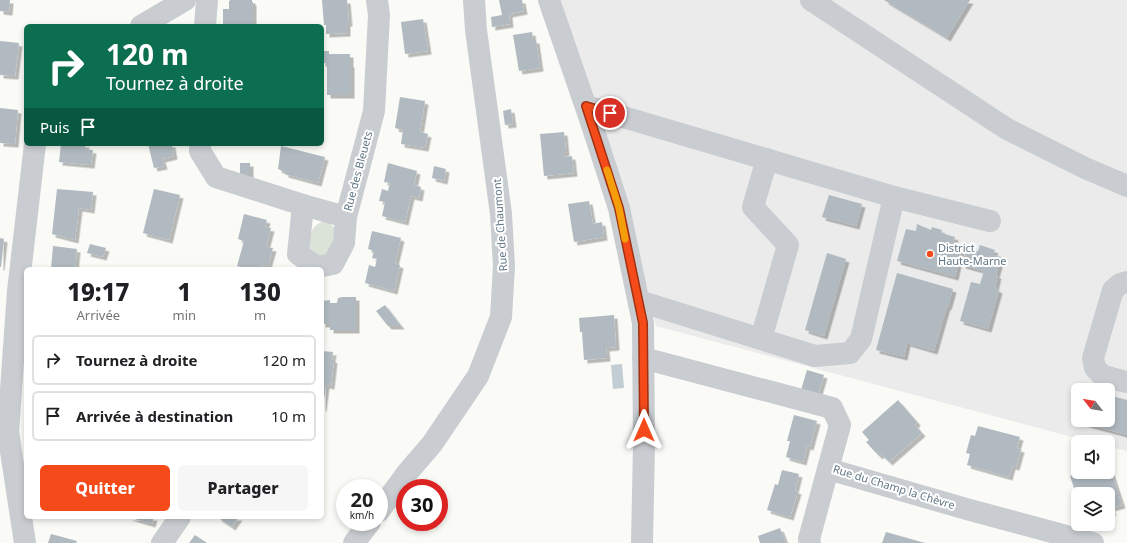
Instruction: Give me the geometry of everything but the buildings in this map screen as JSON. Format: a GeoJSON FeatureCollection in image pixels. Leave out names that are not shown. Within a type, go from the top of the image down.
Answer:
{"type":"FeatureCollection","features":[{"type":"Feature","properties":{"kind":"street"},"geometry":{"type":"LineString","coordinates":[[144,24],[185,0]]}},
{"type":"Feature","properties":{"kind":"street"},"geometry":{"type":"LineString","coordinates":[[205,24],[207,0]]}},
{"type":"Feature","properties":{"kind":"street","name":"Rue des Bleuets"},"geometry":{"type":"LineString","coordinates":[[200,146],[200,151],[216,177],[346,217],[374,111],[379,15],[377,0]]}},
{"type":"Feature","properties":{"kind":"street","name":"Rue de Chaumont"},"geometry":{"type":"LineString","coordinates":[[388,499],[432,444],[478,376],[501,317],[504,266],[501,214],[476,30],[474,0]]}},
{"type":"Feature","properties":{"kind":"street"},"geometry":{"type":"LineString","coordinates":[[549,0],[586,106],[619,208],[643,323],[644,444],[642,543]]}},
{"type":"Feature","properties":{"kind":"street"},"geometry":{"type":"LineString","coordinates":[[811,0],[1007,129],[1086,168],[1127,186]]}},
{"type":"Feature","properties":{"kind":"street"},"geometry":{"type":"LineString","coordinates":[[586,106],[767,160],[894,196],[990,221]]}},
{"type":"Feature","properties":{"kind":"street"},"geometry":{"type":"LineString","coordinates":[[24,543],[8,432],[19,362],[18,291],[35,146]]}},
{"type":"Feature","properties":{"kind":"street"},"geometry":{"type":"LineString","coordinates":[[761,339],[788,245],[753,207],[767,160]]}},
{"type":"Feature","properties":{"kind":"street"},"geometry":{"type":"LineString","coordinates":[[639,301],[815,356],[850,354],[861,339],[894,196]]}},
{"type":"Feature","properties":{"kind":"street"},"geometry":{"type":"LineString","coordinates":[[303,205],[298,254],[317,267],[333,264],[344,243],[346,217]]}},
{"type":"Feature","properties":{"kind":"street"},"geometry":{"type":"LineString","coordinates":[[1127,282],[1120,284],[1113,290],[1093,358],[1095,368],[1103,376],[1127,382]]}},
{"type":"Feature","properties":{"kind":"street","name":"Rue du Champ la Chèvre"},"geometry":{"type":"LineString","coordinates":[[644,358],[832,408],[840,425],[828,469],[963,508],[1093,543]]}},
{"type":"Feature","properties":{"kind":"street"},"geometry":{"type":"LineString","coordinates":[[810,543],[809,539],[828,469]]}},
{"type":"Feature","properties":{"kind":"street"},"geometry":{"type":"LineString","coordinates":[[162,543],[179,519]]}},
{"type":"Feature","properties":{"kind":"street"},"geometry":{"type":"LineString","coordinates":[[354,543],[363,531]]}},
{"type":"Feature","properties":{"kind":"shaded area"},"geometry":{"type":"Polygon","coordinates":[[[561,0],[1127,0],[1127,451],[1115,448],[1115,435],[1071,435],[1071,437],[656,326],[561,0]]]}},
{"type":"Feature","properties":{"kind":"shaded area"},"geometry":{"type":"Polygon","coordinates":[[[324,221],[330,223],[335,229],[335,233],[330,252],[322,258],[307,248],[310,235],[314,228],[319,223],[324,221]]]}},
{"type":"Feature","properties":{"kind":"shaded area"},"geometry":{"type":"Polygon","coordinates":[[[622,364],[624,388],[613,389],[611,365],[622,364]]]}},
{"type":"Feature","properties":{"kind":"slow traffic"},"geometry":{"type":"LineString","coordinates":[[607,170],[619,208],[625,239]]}},
{"type":"Feature","properties":{"kind":"place","name":"District Haute-Marne"},"geometry":{"type":"Point","coordinates":[930,254]}},
{"type":"Feature","properties":{"kind":"route"},"geometry":{"type":"LineString","coordinates":[[610,113],[586,106],[619,208],[643,323],[644,430]]}}]}
